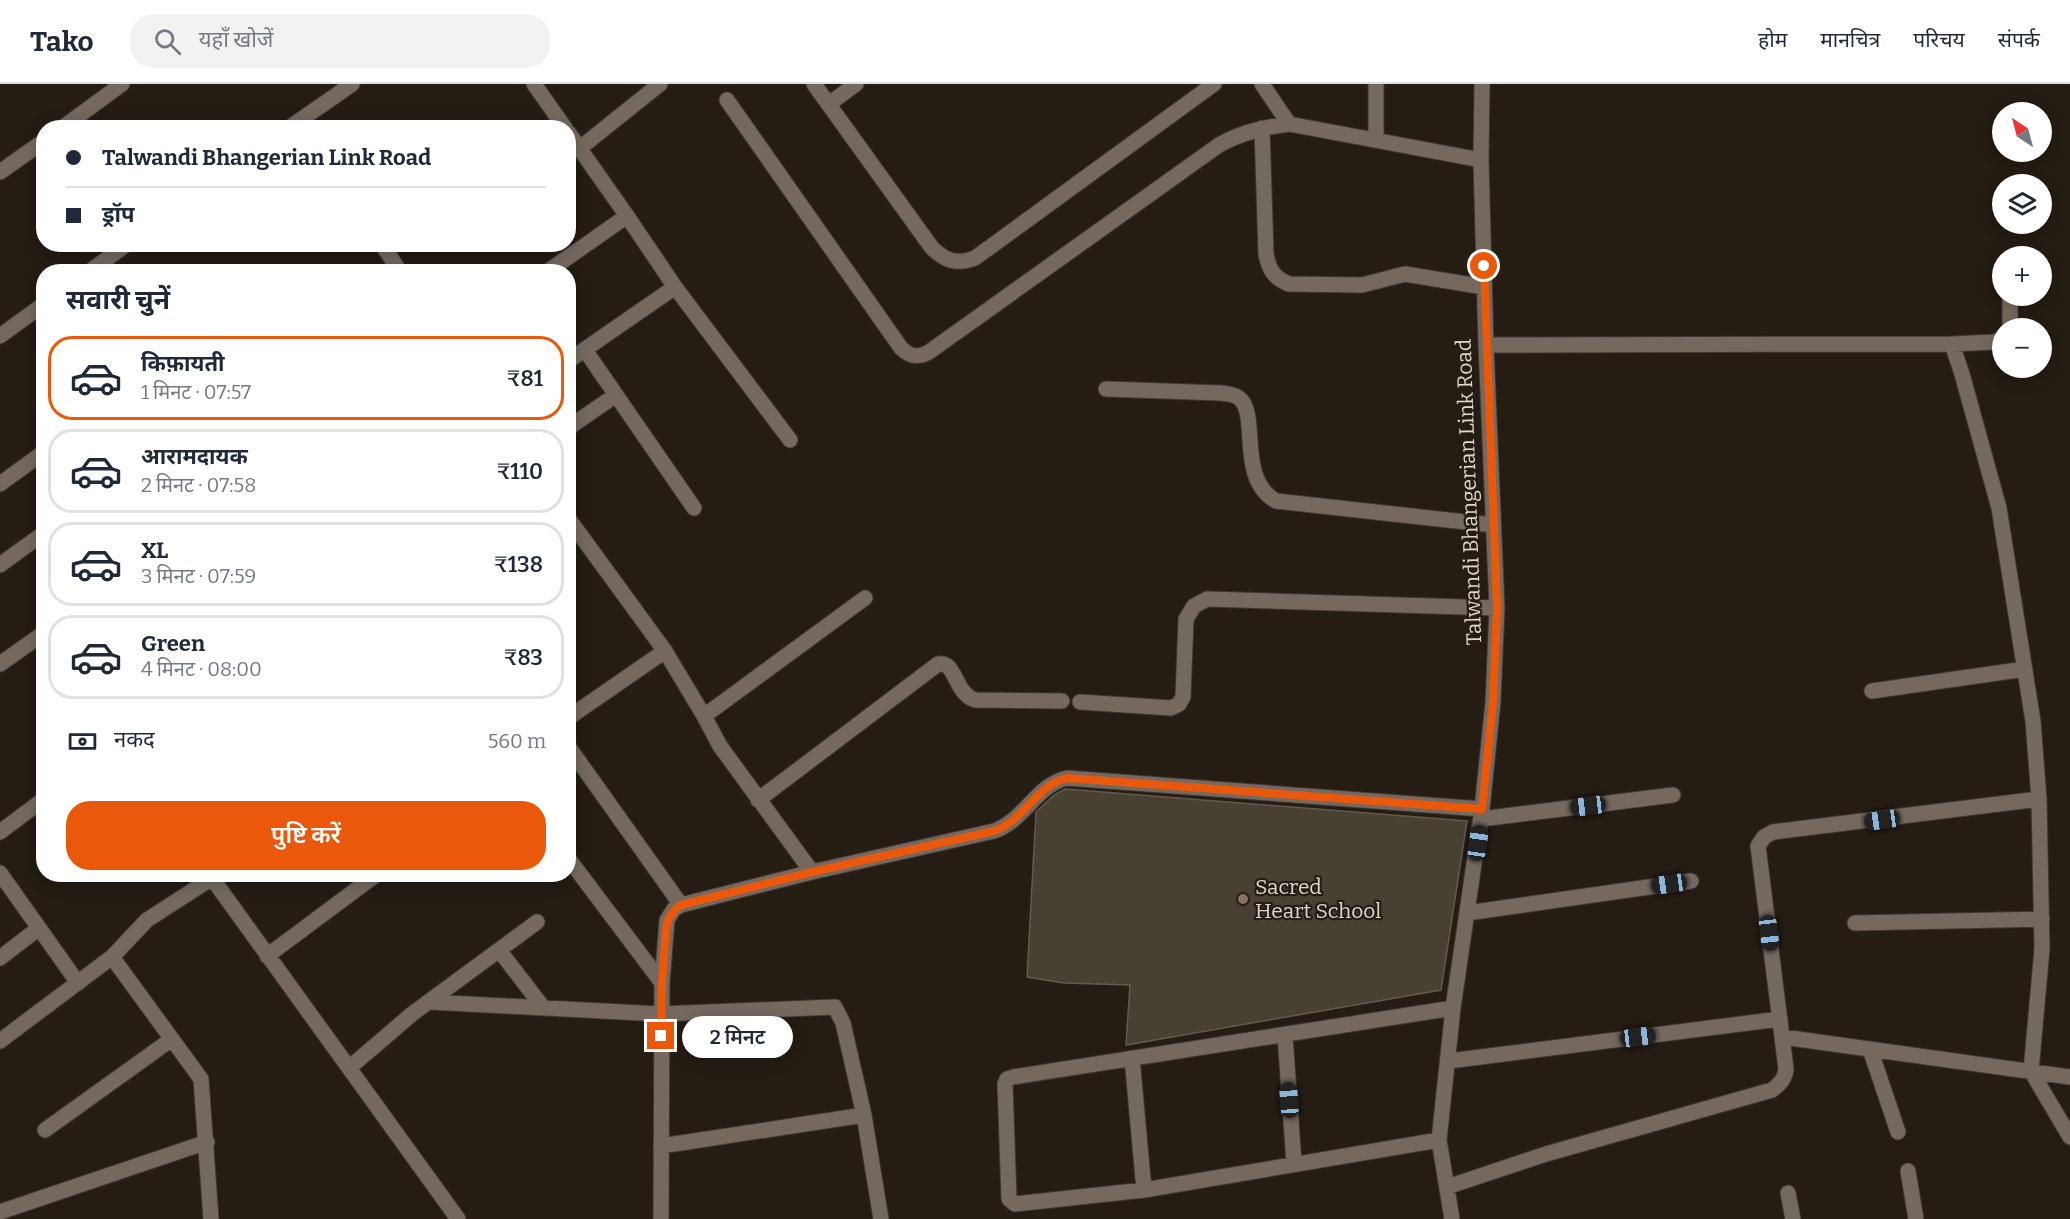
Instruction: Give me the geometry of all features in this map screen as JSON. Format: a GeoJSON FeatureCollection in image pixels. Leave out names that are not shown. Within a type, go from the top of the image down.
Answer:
{"type":"FeatureCollection","features":[{"type":"Feature","properties":{"kind":"street"},"geometry":{"type":"LineString","coordinates":[[73,120],[122,84]]}},
{"type":"Feature","properties":{"kind":"street"},"geometry":{"type":"LineString","coordinates":[[304,120],[352,84]]}},
{"type":"Feature","properties":{"kind":"street"},"geometry":{"type":"LineString","coordinates":[[534,84],[559,120]]}},
{"type":"Feature","properties":{"kind":"street"},"geometry":{"type":"LineString","coordinates":[[580,148],[660,84]]}},
{"type":"Feature","properties":{"kind":"street"},"geometry":{"type":"LineString","coordinates":[[814,84],[932,248],[942,257],[962,263],[975,258],[1214,84]]}},
{"type":"Feature","properties":{"kind":"street"},"geometry":{"type":"LineString","coordinates":[[829,104],[856,84]]}},
{"type":"Feature","properties":{"kind":"street"},"geometry":{"type":"LineString","coordinates":[[1262,84],[1289,124]]}},
{"type":"Feature","properties":{"kind":"street"},"geometry":{"type":"LineString","coordinates":[[1376,84],[1376,140]]}},
{"type":"Feature","properties":{"kind":"street","name":"Talwandi Bhangerian Link Road"},"geometry":{"type":"LineString","coordinates":[[1452,1219],[1439,1140],[1453,1008],[1482,814],[1493,702],[1497,608],[1484,287],[1482,84]]}},
{"type":"Feature","properties":{"kind":"street"},"geometry":{"type":"LineString","coordinates":[[728,100],[901,348],[906,353],[915,356],[929,352],[1219,145],[1242,133],[1289,124],[1481,160]]}},
{"type":"Feature","properties":{"kind":"street"},"geometry":{"type":"LineString","coordinates":[[1262,128],[1266,254],[1268,266],[1279,280],[1289,284],[1351,286],[1370,284],[1405,273],[1484,287]]}},
{"type":"Feature","properties":{"kind":"street"},"geometry":{"type":"LineString","coordinates":[[576,143],[675,287],[790,440]]}},
{"type":"Feature","properties":{"kind":"street"},"geometry":{"type":"LineString","coordinates":[[0,172],[36,147]]}},
{"type":"Feature","properties":{"kind":"street"},"geometry":{"type":"LineString","coordinates":[[576,252],[627,216]]}},
{"type":"Feature","properties":{"kind":"street"},"geometry":{"type":"LineString","coordinates":[[100,264],[116,252]]}},
{"type":"Feature","properties":{"kind":"street"},"geometry":{"type":"LineString","coordinates":[[558,264],[576,252]]}},
{"type":"Feature","properties":{"kind":"street"},"geometry":{"type":"LineString","coordinates":[[576,356],[675,287]]}},
{"type":"Feature","properties":{"kind":"street"},"geometry":{"type":"LineString","coordinates":[[0,336],[36,310]]}},
{"type":"Feature","properties":{"kind":"street"},"geometry":{"type":"LineString","coordinates":[[1486,345],[1992,342]]}},
{"type":"Feature","properties":{"kind":"street"},"geometry":{"type":"LineString","coordinates":[[1952,344],[1999,508],[2033,721],[2039,799],[2043,949],[2031,1071],[2070,1137]]}},
{"type":"Feature","properties":{"kind":"street"},"geometry":{"type":"LineString","coordinates":[[585,350],[693,508]]}},
{"type":"Feature","properties":{"kind":"street"},"geometry":{"type":"LineString","coordinates":[[1106,389],[1221,393],[1232,394],[1240,398],[1248,416],[1252,460],[1258,481],[1262,490],[1276,501],[1493,525]]}},
{"type":"Feature","properties":{"kind":"street"},"geometry":{"type":"LineString","coordinates":[[576,422],[616,395]]}},
{"type":"Feature","properties":{"kind":"street"},"geometry":{"type":"LineString","coordinates":[[0,484],[36,458]]}},
{"type":"Feature","properties":{"kind":"street"},"geometry":{"type":"LineString","coordinates":[[576,529],[665,651],[715,737],[758,800],[812,872]]}},
{"type":"Feature","properties":{"kind":"street"},"geometry":{"type":"LineString","coordinates":[[0,565],[36,539]]}},
{"type":"Feature","properties":{"kind":"street"},"geometry":{"type":"LineString","coordinates":[[704,716],[865,598]]}},
{"type":"Feature","properties":{"kind":"street"},"geometry":{"type":"LineString","coordinates":[[1080,702],[1171,708],[1179,704],[1183,697],[1186,619],[1194,606],[1207,599],[1497,608]]}},
{"type":"Feature","properties":{"kind":"street"},"geometry":{"type":"LineString","coordinates":[[0,664],[36,639]]}},
{"type":"Feature","properties":{"kind":"street"},"geometry":{"type":"LineString","coordinates":[[576,712],[665,651]]}},
{"type":"Feature","properties":{"kind":"street"},"geometry":{"type":"LineString","coordinates":[[758,800],[938,664],[948,665],[963,693],[975,700],[1062,701]]}},
{"type":"Feature","properties":{"kind":"street"},"geometry":{"type":"LineString","coordinates":[[1872,691],[2025,669]]}},
{"type":"Feature","properties":{"kind":"street"},"geometry":{"type":"LineString","coordinates":[[576,757],[681,905]]}},
{"type":"Feature","properties":{"kind":"street"},"geometry":{"type":"LineString","coordinates":[[661,1219],[660,1014],[667,920],[674,909],[681,905],[1002,828],[1020,815],[1053,783],[1067,778],[1482,814],[1673,795]]}},
{"type":"Feature","properties":{"kind":"street"},"geometry":{"type":"LineString","coordinates":[[1447,1187],[1546,1154],[1772,1090],[1779,1085],[1785,1075],[1783,1037],[1758,846],[1764,837],[1773,832],[2039,799]]}},
{"type":"Feature","properties":{"kind":"street"},"geometry":{"type":"LineString","coordinates":[[0,832],[36,806]]}},
{"type":"Feature","properties":{"kind":"street"},"geometry":{"type":"LineString","coordinates":[[576,869],[662,983]]}},
{"type":"Feature","properties":{"kind":"street"},"geometry":{"type":"LineString","coordinates":[[0,873],[78,983]]}},
{"type":"Feature","properties":{"kind":"street"},"geometry":{"type":"LineString","coordinates":[[1467,913],[1691,881]]}},
{"type":"Feature","properties":{"kind":"street"},"geometry":{"type":"LineString","coordinates":[[0,1041],[112,957],[147,920],[202,882]]}},
{"type":"Feature","properties":{"kind":"street"},"geometry":{"type":"LineString","coordinates":[[215,882],[458,1219]]}},
{"type":"Feature","properties":{"kind":"street"},"geometry":{"type":"LineString","coordinates":[[267,956],[366,882]]}},
{"type":"Feature","properties":{"kind":"street"},"geometry":{"type":"LineString","coordinates":[[1855,923],[2042,919]]}},
{"type":"Feature","properties":{"kind":"street"},"geometry":{"type":"LineString","coordinates":[[349,1068],[412,1014],[537,922]]}},
{"type":"Feature","properties":{"kind":"street"},"geometry":{"type":"LineString","coordinates":[[0,958],[39,928]]}},
{"type":"Feature","properties":{"kind":"street"},"geometry":{"type":"LineString","coordinates":[[499,950],[542,1006]]}},
{"type":"Feature","properties":{"kind":"street"},"geometry":{"type":"LineString","coordinates":[[112,957],[201,1079],[211,1219]]}},
{"type":"Feature","properties":{"kind":"street"},"geometry":{"type":"LineString","coordinates":[[430,1002],[542,1006],[660,1014],[835,1007],[843,1023],[864,1115],[881,1219]]}},
{"type":"Feature","properties":{"kind":"street"},"geometry":{"type":"LineString","coordinates":[[1439,1140],[1144,1190],[1015,1204],[1009,1199],[1005,1084],[1007,1079],[1453,1008]]}},
{"type":"Feature","properties":{"kind":"street"},"geometry":{"type":"LineString","coordinates":[[1449,1061],[1780,1019]]}},
{"type":"Feature","properties":{"kind":"street"},"geometry":{"type":"LineString","coordinates":[[1285,1035],[1294,1164]]}},
{"type":"Feature","properties":{"kind":"street"},"geometry":{"type":"LineString","coordinates":[[1783,1037],[2070,1077]]}},
{"type":"Feature","properties":{"kind":"street"},"geometry":{"type":"LineString","coordinates":[[45,1130],[172,1039]]}},
{"type":"Feature","properties":{"kind":"street"},"geometry":{"type":"LineString","coordinates":[[1870,1049],[1898,1132]]}},
{"type":"Feature","properties":{"kind":"street"},"geometry":{"type":"LineString","coordinates":[[1132,1058],[1144,1190]]}},
{"type":"Feature","properties":{"kind":"street"},"geometry":{"type":"LineString","coordinates":[[661,1146],[864,1115]]}},
{"type":"Feature","properties":{"kind":"street"},"geometry":{"type":"LineString","coordinates":[[0,1212],[207,1142]]}},
{"type":"Feature","properties":{"kind":"street"},"geometry":{"type":"LineString","coordinates":[[1908,1171],[1916,1219]]}},
{"type":"Feature","properties":{"kind":"street"},"geometry":{"type":"LineString","coordinates":[[1788,1193],[1792,1219]]}},
{"type":"Feature","properties":{"kind":"building","name":"Sacred Heart School"},"geometry":{"type":"Polygon","coordinates":[[[1065,789],[1467,821],[1441,990],[1126,1045],[1130,985],[1064,983],[1027,977],[1036,812],[1054,795],[1065,789]]]}},
{"type":"Feature","properties":{"kind":"place","name":"Sacred Heart School"},"geometry":{"type":"Point","coordinates":[1243,899]}},
{"type":"Feature","properties":{"kind":"route"},"geometry":{"type":"LineString","coordinates":[[661,1036],[660,1014],[666,929],[667,920],[674,909],[681,905],[812,872],[994,831],[1009,824],[1044,790],[1059,780],[1067,778],[1482,809],[1493,702],[1497,608],[1484,266]]}}]}
